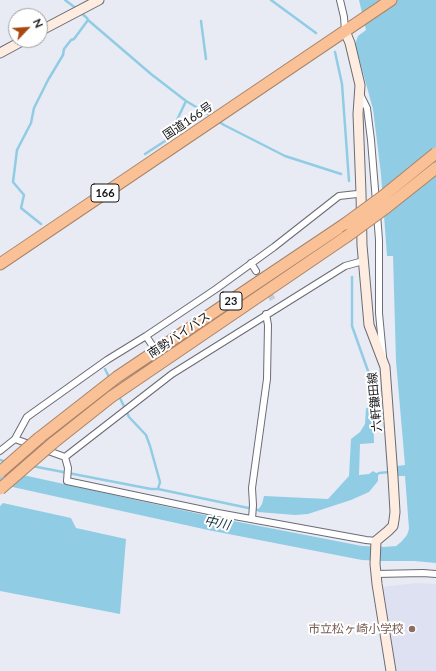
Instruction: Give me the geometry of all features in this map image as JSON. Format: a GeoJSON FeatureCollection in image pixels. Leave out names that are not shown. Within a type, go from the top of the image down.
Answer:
{"type":"FeatureCollection","features":[{"type":"Feature","properties":{"kind":"highway","name":"国道166号"},"geometry":{"type":"LineString","coordinates":[[0,264],[391,0]]}},
{"type":"Feature","properties":{"kind":"highway","name":"南勢バイパス"},"geometry":{"type":"LineString","coordinates":[[0,472],[39,438],[117,377],[345,224],[387,193],[436,153]]}},
{"type":"Feature","properties":{"kind":"highway","name":"南勢バイパス"},"geometry":{"type":"LineString","coordinates":[[0,489],[53,443],[111,397],[346,237],[436,168]]}},
{"type":"Feature","properties":{"kind":"main road"},"geometry":{"type":"LineString","coordinates":[[48,28],[99,0]]}},
{"type":"Feature","properties":{"kind":"main road","name":"六軒鎌田線"},"geometry":{"type":"LineString","coordinates":[[345,31],[350,43],[360,85],[358,114],[363,261],[369,325],[384,367],[393,477],[395,512],[393,526],[376,541]]}},
{"type":"Feature","properties":{"kind":"main road"},"geometry":{"type":"LineString","coordinates":[[0,53],[9,48]]}},
{"type":"Feature","properties":{"kind":"main road"},"geometry":{"type":"LineString","coordinates":[[376,541],[376,584],[391,671]]}},
{"type":"Feature","properties":{"kind":"street"},"geometry":{"type":"LineString","coordinates":[[340,0],[344,16],[345,31]]}},
{"type":"Feature","properties":{"kind":"street"},"geometry":{"type":"LineString","coordinates":[[360,94],[367,108],[372,140],[379,240],[379,313],[384,367]]}},
{"type":"Feature","properties":{"kind":"street"},"geometry":{"type":"LineString","coordinates":[[0,451],[15,439],[27,417],[107,360],[216,289],[274,247],[338,196],[361,193]]}},
{"type":"Feature","properties":{"kind":"street"},"geometry":{"type":"LineString","coordinates":[[65,457],[172,374],[345,266],[363,261]]}},
{"type":"Feature","properties":{"kind":"street"},"geometry":{"type":"LineString","coordinates":[[251,263],[256,272]]}},
{"type":"Feature","properties":{"kind":"street"},"geometry":{"type":"LineString","coordinates":[[274,300],[278,307]]}},
{"type":"Feature","properties":{"kind":"street"},"geometry":{"type":"LineString","coordinates":[[252,516],[252,488],[267,379],[268,325],[266,314]]}},
{"type":"Feature","properties":{"kind":"street"},"geometry":{"type":"LineString","coordinates":[[146,336],[156,351]]}},
{"type":"Feature","properties":{"kind":"street"},"geometry":{"type":"LineString","coordinates":[[164,361],[172,374]]}},
{"type":"Feature","properties":{"kind":"street"},"geometry":{"type":"LineString","coordinates":[[15,439],[65,457]]}},
{"type":"Feature","properties":{"kind":"street"},"geometry":{"type":"LineString","coordinates":[[65,457],[68,468],[67,481],[203,510],[252,516],[376,541]]}},
{"type":"Feature","properties":{"kind":"street"},"geometry":{"type":"LineString","coordinates":[[376,574],[436,574]]}},
{"type":"Feature","properties":{"kind":"shaded area","name":"市立松ヶ崎小学校"},"geometry":{"type":"Polygon","coordinates":[[[416,583],[436,584],[436,671],[395,671],[381,587],[416,583]]]}},
{"type":"Feature","properties":{"kind":"water"},"geometry":{"type":"Polygon","coordinates":[[[359,0],[436,0],[436,563],[381,561],[382,547],[395,547],[407,535],[409,529],[405,476],[398,476],[397,466],[405,465],[396,361],[393,256],[387,256],[381,174],[373,109],[355,44],[358,36],[366,30],[359,0]]]}},
{"type":"Feature","properties":{"kind":"water"},"geometry":{"type":"Polygon","coordinates":[[[366,408],[373,409],[374,443],[360,444],[359,475],[369,474],[373,471],[378,474],[378,481],[369,492],[351,500],[308,514],[295,515],[258,512],[264,496],[328,499],[349,476],[351,439],[360,432],[365,424],[366,408]]]}},
{"type":"Feature","properties":{"kind":"water"},"geometry":{"type":"Polygon","coordinates":[[[3,503],[71,518],[76,528],[126,539],[120,614],[0,591],[0,506],[3,503]]]}},
{"type":"Feature","properties":{"kind":"waterway"},"geometry":{"type":"LineString","coordinates":[[65,0],[77,9]]}},
{"type":"Feature","properties":{"kind":"waterway"},"geometry":{"type":"LineString","coordinates":[[271,0],[316,33]]}},
{"type":"Feature","properties":{"kind":"waterway"},"geometry":{"type":"LineString","coordinates":[[81,13],[151,74],[186,101],[213,117]]}},
{"type":"Feature","properties":{"kind":"waterway"},"geometry":{"type":"LineString","coordinates":[[41,224],[21,208],[24,195],[13,182],[17,150],[31,123],[34,108],[63,55],[64,49],[71,40],[74,39],[88,20]]}},
{"type":"Feature","properties":{"kind":"waterway"},"geometry":{"type":"LineString","coordinates":[[201,21],[206,59]]}},
{"type":"Feature","properties":{"kind":"waterway"},"geometry":{"type":"LineString","coordinates":[[335,52],[342,84],[349,181]]}},
{"type":"Feature","properties":{"kind":"waterway"},"geometry":{"type":"LineString","coordinates":[[145,154],[168,139],[186,101]]}},
{"type":"Feature","properties":{"kind":"waterway"},"geometry":{"type":"LineString","coordinates":[[218,121],[285,156],[341,174]]}},
{"type":"Feature","properties":{"kind":"waterway"},"geometry":{"type":"LineString","coordinates":[[352,277],[352,326],[368,371],[369,412]]}},
{"type":"Feature","properties":{"kind":"waterway"},"geometry":{"type":"LineString","coordinates":[[105,369],[110,379]]}},
{"type":"Feature","properties":{"kind":"waterway"},"geometry":{"type":"LineString","coordinates":[[119,396],[129,417],[146,435],[160,482],[158,489],[261,510]]}},
{"type":"Feature","properties":{"kind":"waterway"},"geometry":{"type":"LineString","coordinates":[[0,460],[7,462]]}},
{"type":"Feature","properties":{"kind":"waterway"},"geometry":{"type":"LineString","coordinates":[[32,466],[151,489],[158,489]]}},
{"type":"Feature","properties":{"kind":"waterway"},"geometry":{"type":"LineString","coordinates":[[375,476],[379,473],[401,471]]}},
{"type":"Feature","properties":{"kind":"waterway","name":"中川"},"geometry":{"type":"LineString","coordinates":[[0,477],[213,524],[362,553],[384,554],[436,550]]}},
{"type":"Feature","properties":{"kind":"tunnel"},"geometry":{"type":"LineString","coordinates":[[256,271],[273,300]]}},
{"type":"Feature","properties":{"kind":"place","name":"市立松ヶ崎小学校"},"geometry":{"type":"Point","coordinates":[412,629]}}]}
